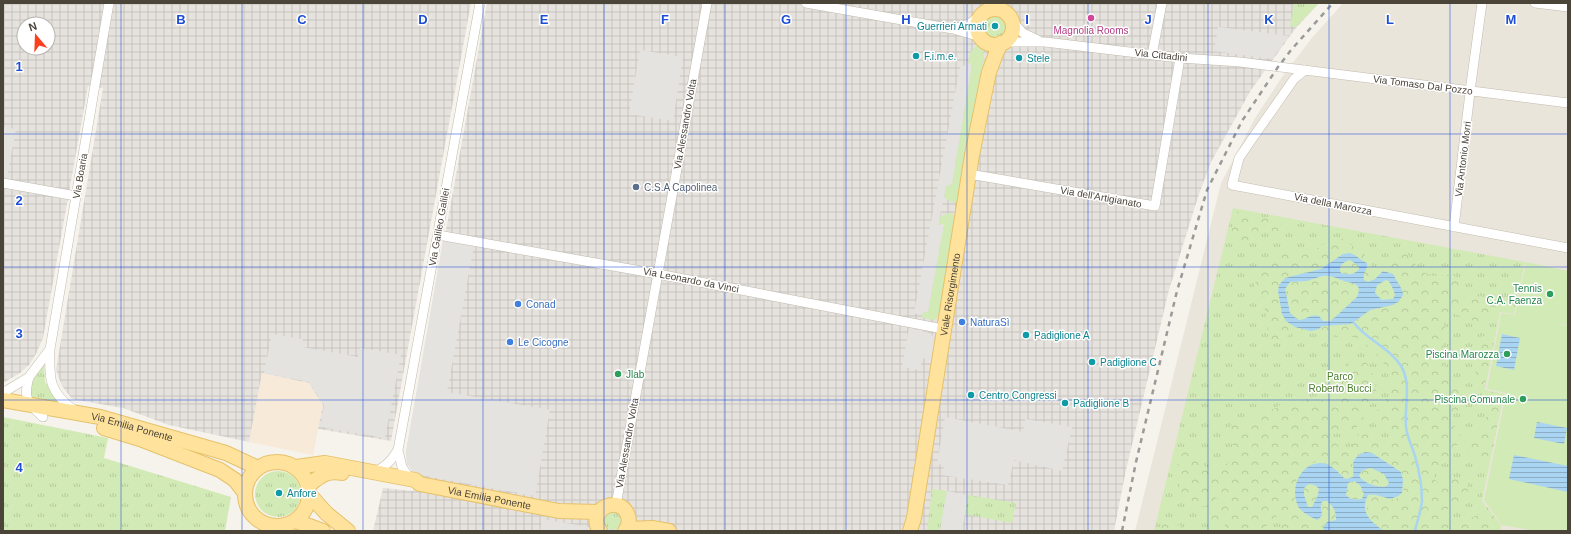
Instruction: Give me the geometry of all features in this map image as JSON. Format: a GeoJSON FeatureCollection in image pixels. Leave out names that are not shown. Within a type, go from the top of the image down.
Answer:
{"type":"FeatureCollection","features":[{"type":"Feature","properties":{"kind":"main road"},"geometry":{"type":"LineString","coordinates":[[999,9],[1008,12],[1012,33],[1002,43],[991,44],[982,39],[977,29],[977,24],[988,10],[999,9]]}},
{"type":"Feature","properties":{"kind":"main road","name":"Viale Risorgimento"},"geometry":{"type":"LineString","coordinates":[[982,39],[987,50],[989,72]]}},
{"type":"Feature","properties":{"kind":"main road","name":"Viale Risorgimento"},"geometry":{"type":"LineString","coordinates":[[912,527],[969,174],[989,72],[997,51],[1002,43]]}},
{"type":"Feature","properties":{"kind":"main road","name":"Via Emilia Ponente"},"geometry":{"type":"LineString","coordinates":[[3,400],[100,417],[226,453],[258,468]]}},
{"type":"Feature","properties":{"kind":"main road","name":"Via Emilia Ponente"},"geometry":{"type":"LineString","coordinates":[[3,409],[98,426],[140,439],[220,470],[235,480],[245,494]]}},
{"type":"Feature","properties":{"kind":"main road"},"geometry":{"type":"LineString","coordinates":[[309,490],[306,510],[296,521],[286,526],[275,527],[255,519],[246,503],[246,484],[251,475],[258,468],[274,462],[282,462],[296,467],[304,475],[309,490],[326,513],[348,531]]}},
{"type":"Feature","properties":{"kind":"main road","name":"Via Emilia Ponente"},"geometry":{"type":"LineString","coordinates":[[296,467],[325,463],[559,511],[599,523],[604,507],[616,505]]}},
{"type":"Feature","properties":{"kind":"main road","name":"Via Emilia Ponente"},"geometry":{"type":"LineString","coordinates":[[309,490],[323,473],[335,472],[413,487],[415,482]]}},
{"type":"Feature","properties":{"kind":"main road"},"geometry":{"type":"LineString","coordinates":[[616,505],[626,511],[627,526],[669,531]]}},
{"type":"Feature","properties":{"kind":"main road"},"geometry":{"type":"LineString","coordinates":[[296,521],[323,531]]}},
{"type":"Feature","properties":{"kind":"street","name":"Via Boaria"},"geometry":{"type":"LineString","coordinates":[[79,414],[62,401],[52,385],[49,368],[50,349],[109,3]]}},
{"type":"Feature","properties":{"kind":"street","name":"Via Galileo Galilei"},"geometry":{"type":"LineString","coordinates":[[374,473],[387,466],[398,450],[480,3]]}},
{"type":"Feature","properties":{"kind":"street","name":"Via Alessandro Volta"},"geometry":{"type":"LineString","coordinates":[[616,505],[707,3]]}},
{"type":"Feature","properties":{"kind":"street"},"geometry":{"type":"LineString","coordinates":[[806,3],[953,29],[982,39]]}},
{"type":"Feature","properties":{"kind":"street"},"geometry":{"type":"LineString","coordinates":[[1152,55],[1162,3]]}},
{"type":"Feature","properties":{"kind":"street","name":"Via Antonio Morri"},"geometry":{"type":"LineString","coordinates":[[1454,227],[1482,3]]}},
{"type":"Feature","properties":{"kind":"street"},"geometry":{"type":"LineString","coordinates":[[1536,3],[1568,7]]}},
{"type":"Feature","properties":{"kind":"street"},"geometry":{"type":"LineString","coordinates":[[953,29],[969,24],[988,10]]}},
{"type":"Feature","properties":{"kind":"street","name":"Via Cittadini"},"geometry":{"type":"LineString","coordinates":[[1008,12],[1024,33],[1045,42]]}},
{"type":"Feature","properties":{"kind":"street","name":"Via Cittadini"},"geometry":{"type":"LineString","coordinates":[[1002,43],[1045,42],[1152,55],[1278,67]]}},
{"type":"Feature","properties":{"kind":"street","name":"Via dell'Artigianato"},"geometry":{"type":"LineString","coordinates":[[969,174],[1156,206],[1180,58]]}},
{"type":"Feature","properties":{"kind":"street","name":"Via Tomaso Dal Pozzo"},"geometry":{"type":"LineString","coordinates":[[1278,67],[1568,103]]}},
{"type":"Feature","properties":{"kind":"street","name":"Via della Marozza"},"geometry":{"type":"LineString","coordinates":[[1305,70],[1290,84],[1239,158],[1232,185],[1568,248]]}},
{"type":"Feature","properties":{"kind":"street"},"geometry":{"type":"LineString","coordinates":[[3,183],[76,196]]}},
{"type":"Feature","properties":{"kind":"street","name":"Via Leonardo da Vinci"},"geometry":{"type":"LineString","coordinates":[[438,235],[658,274],[944,329]]}},
{"type":"Feature","properties":{"kind":"street","name":"Via Boaria"},"geometry":{"type":"LineString","coordinates":[[3,391],[29,377],[50,349]]}},
{"type":"Feature","properties":{"kind":"street"},"geometry":{"type":"LineString","coordinates":[[29,377],[25,390],[30,404],[43,417]]}},
{"type":"Feature","properties":{"kind":"street","name":"Via Galileo Galilei"},"geometry":{"type":"LineString","coordinates":[[398,450],[402,467],[415,482]]}},
{"type":"Feature","properties":{"kind":"shaded area"},"geometry":{"type":"Polygon","coordinates":[[[3,3],[471,3],[391,441],[318,429],[323,405],[309,383],[262,373],[249,442],[169,425],[123,408],[72,399],[62,386],[56,370],[103,88],[88,86],[43,338],[29,365],[20,373],[3,383],[3,3]]]}},
{"type":"Feature","properties":{"kind":"shaded area"},"geometry":{"type":"Polygon","coordinates":[[[487,3],[1319,3],[1295,29],[1251,90],[1211,162],[1198,197],[1169,290],[1126,470],[1114,531],[373,531],[383,488],[413,491],[415,474],[407,464],[406,452],[487,3]]]}},
{"type":"Feature","properties":{"kind":"shaded area"},"geometry":{"type":"Polygon","coordinates":[[[1343,3],[1568,3],[1568,531],[1135,531],[1221,183],[1255,118],[1282,77],[1311,39],[1343,3]]]}},
{"type":"Feature","properties":{"kind":"shaded area"},"geometry":{"type":"Polygon","coordinates":[[[1218,27],[1289,36],[1272,59],[1214,51],[1218,27]]]}},
{"type":"Feature","properties":{"kind":"shaded area"},"geometry":{"type":"Polygon","coordinates":[[[640,50],[683,57],[673,121],[629,114],[640,50]]]}},
{"type":"Feature","properties":{"kind":"shaded area"},"geometry":{"type":"Polygon","coordinates":[[[972,63],[952,184],[946,186],[938,225],[944,224],[928,311],[921,314],[914,313],[960,67],[972,63]]]}},
{"type":"Feature","properties":{"kind":"shaded area"},"geometry":{"type":"Polygon","coordinates":[[[3,127],[16,129],[7,177],[3,177],[3,127]]]}},
{"type":"Feature","properties":{"kind":"shaded area"},"geometry":{"type":"Polygon","coordinates":[[[443,240],[474,245],[447,392],[550,410],[535,496],[415,474],[407,464],[406,452],[443,240]]]}},
{"type":"Feature","properties":{"kind":"shaded area"},"geometry":{"type":"Polygon","coordinates":[[[909,328],[926,332],[932,335],[934,339],[932,361],[922,358],[920,370],[902,367],[909,328]]]}},
{"type":"Feature","properties":{"kind":"shaded area"},"geometry":{"type":"Polygon","coordinates":[[[272,334],[303,339],[302,347],[358,357],[360,348],[401,355],[385,438],[321,427],[324,405],[309,382],[264,373],[272,334]]]}},
{"type":"Feature","properties":{"kind":"shaded area"},"geometry":{"type":"Polygon","coordinates":[[[262,373],[309,383],[323,405],[313,455],[249,442],[262,373]]]}},
{"type":"Feature","properties":{"kind":"shaded area"},"geometry":{"type":"Polygon","coordinates":[[[945,417],[1023,432],[1025,419],[1072,427],[1062,471],[1014,460],[1008,485],[942,475],[944,465],[937,464],[945,417]]]}},
{"type":"Feature","properties":{"kind":"shaded area"},"geometry":{"type":"Polygon","coordinates":[[[947,491],[968,495],[962,531],[940,531],[947,491]]]}},
{"type":"Feature","properties":{"kind":"shaded area"},"geometry":{"type":"Polygon","coordinates":[[[542,519],[588,527],[594,531],[540,531],[542,519]]]}},
{"type":"Feature","properties":{"kind":"green space"},"geometry":{"type":"Polygon","coordinates":[[[1294,3],[1319,3],[1296,27],[1290,26],[1294,3]]]}},
{"type":"Feature","properties":{"kind":"green space"},"geometry":{"type":"Polygon","coordinates":[[[995,14],[1004,18],[1008,27],[1004,36],[995,40],[986,36],[982,27],[986,18],[995,14]]]}},
{"type":"Feature","properties":{"kind":"green space"},"geometry":{"type":"Polygon","coordinates":[[[977,45],[982,49],[984,67],[958,202],[954,203],[946,199],[944,195],[946,186],[952,184],[972,63],[968,64],[970,53],[977,45]]]}},
{"type":"Feature","properties":{"kind":"green space","name":"Parco Roberto Bucci"},"geometry":{"type":"Polygon","coordinates":[[[1233,208],[1525,262],[1514,314],[1500,312],[1485,390],[1504,394],[1482,501],[1501,525],[1500,531],[1154,531],[1233,208]]]}},
{"type":"Feature","properties":{"kind":"green space"},"geometry":{"type":"Polygon","coordinates":[[[1235,211],[1276,221],[1280,224],[1281,234],[1277,235],[1262,233],[1253,238],[1243,247],[1237,245],[1230,238],[1235,211]]]}},
{"type":"Feature","properties":{"kind":"green space"},"geometry":{"type":"Polygon","coordinates":[[[949,213],[955,215],[956,218],[938,317],[934,320],[923,318],[921,314],[928,311],[944,224],[938,225],[939,217],[949,213]]]}},
{"type":"Feature","properties":{"kind":"green space"},"geometry":{"type":"Polygon","coordinates":[[[1334,239],[1344,239],[1368,260],[1372,268],[1383,269],[1391,253],[1407,253],[1418,267],[1429,275],[1451,275],[1457,278],[1461,285],[1462,300],[1481,296],[1487,299],[1493,313],[1486,320],[1473,321],[1451,313],[1442,319],[1446,336],[1441,352],[1446,371],[1465,388],[1465,398],[1463,405],[1449,417],[1460,435],[1457,446],[1445,461],[1435,467],[1434,479],[1440,484],[1455,477],[1463,477],[1467,481],[1468,492],[1463,498],[1451,508],[1442,510],[1447,523],[1465,521],[1481,513],[1485,513],[1487,507],[1501,525],[1500,531],[1390,531],[1376,524],[1368,511],[1367,501],[1373,496],[1379,496],[1387,501],[1399,498],[1403,492],[1404,486],[1402,472],[1373,452],[1362,452],[1354,457],[1351,464],[1350,477],[1346,478],[1329,464],[1317,462],[1310,464],[1303,469],[1298,476],[1295,484],[1295,502],[1303,513],[1316,522],[1323,517],[1322,506],[1324,502],[1327,502],[1334,510],[1335,519],[1327,521],[1322,527],[1323,531],[1278,531],[1284,518],[1283,515],[1274,517],[1262,531],[1226,531],[1224,521],[1212,524],[1209,516],[1219,505],[1220,500],[1216,498],[1209,505],[1200,507],[1193,506],[1185,501],[1179,488],[1178,461],[1181,455],[1187,450],[1197,453],[1203,464],[1209,469],[1217,469],[1225,466],[1231,462],[1234,457],[1230,434],[1233,422],[1239,417],[1245,425],[1248,424],[1253,413],[1259,410],[1274,409],[1283,403],[1299,403],[1314,396],[1327,403],[1334,394],[1345,367],[1356,359],[1362,360],[1370,369],[1375,383],[1376,396],[1362,421],[1355,428],[1347,432],[1331,434],[1338,446],[1344,449],[1353,445],[1360,432],[1366,427],[1372,430],[1386,449],[1396,442],[1395,434],[1392,430],[1378,427],[1373,420],[1379,407],[1390,395],[1388,372],[1377,355],[1358,338],[1346,336],[1339,337],[1319,333],[1306,334],[1294,331],[1279,343],[1272,340],[1268,335],[1263,297],[1254,286],[1257,279],[1266,268],[1266,263],[1273,249],[1284,250],[1299,257],[1334,239]],[[1349,253],[1343,254],[1321,269],[1285,278],[1279,285],[1278,291],[1282,314],[1285,321],[1295,327],[1315,330],[1322,326],[1351,324],[1370,310],[1393,305],[1401,287],[1393,274],[1383,271],[1375,279],[1368,282],[1364,280],[1363,274],[1367,267],[1362,261],[1349,253]]]}},
{"type":"Feature","properties":{"kind":"green space"},"geometry":{"type":"Polygon","coordinates":[[[1350,260],[1359,266],[1359,269],[1351,274],[1341,273],[1340,268],[1342,264],[1350,260]]]}},
{"type":"Feature","properties":{"kind":"green space","name":"Piscina Comunale"},"geometry":{"type":"Polygon","coordinates":[[[1526,262],[1568,271],[1568,325],[1555,323],[1568,326],[1568,531],[1535,531],[1502,525],[1484,500],[1506,393],[1487,389],[1501,313],[1515,315],[1526,262]]]}},
{"type":"Feature","properties":{"kind":"green space"},"geometry":{"type":"Polygon","coordinates":[[[1328,275],[1355,284],[1359,288],[1357,297],[1331,321],[1323,321],[1308,316],[1305,319],[1298,320],[1295,318],[1290,310],[1286,286],[1291,283],[1328,275]]]}},
{"type":"Feature","properties":{"kind":"green space"},"geometry":{"type":"Polygon","coordinates":[[[1389,280],[1395,295],[1393,299],[1381,300],[1375,293],[1377,285],[1389,280]]]}},
{"type":"Feature","properties":{"kind":"green space"},"geometry":{"type":"Polygon","coordinates":[[[1484,336],[1493,345],[1484,390],[1504,394],[1490,460],[1482,461],[1471,457],[1463,448],[1467,441],[1482,428],[1486,419],[1486,400],[1480,391],[1479,380],[1475,371],[1476,348],[1479,337],[1484,336]]]}},
{"type":"Feature","properties":{"kind":"green space"},"geometry":{"type":"Polygon","coordinates":[[[44,363],[45,382],[61,406],[32,401],[28,392],[30,385],[44,363]]]}},
{"type":"Feature","properties":{"kind":"green space"},"geometry":{"type":"Polygon","coordinates":[[[3,417],[108,438],[104,458],[231,497],[225,531],[3,531],[3,417]]]}},
{"type":"Feature","properties":{"kind":"green space"},"geometry":{"type":"Polygon","coordinates":[[[1371,468],[1384,474],[1389,483],[1387,486],[1376,486],[1361,479],[1359,476],[1361,472],[1365,469],[1371,468]]]}},
{"type":"Feature","properties":{"kind":"green space"},"geometry":{"type":"Polygon","coordinates":[[[283,471],[287,472],[297,481],[300,485],[300,503],[291,513],[283,517],[273,517],[265,513],[256,503],[255,489],[259,481],[269,472],[283,471]]]}},
{"type":"Feature","properties":{"kind":"green space"},"geometry":{"type":"Polygon","coordinates":[[[1354,481],[1360,485],[1364,494],[1362,499],[1353,499],[1346,495],[1348,483],[1354,481]]]}},
{"type":"Feature","properties":{"kind":"green space"},"geometry":{"type":"Polygon","coordinates":[[[1309,484],[1315,485],[1319,489],[1318,495],[1312,507],[1308,507],[1304,495],[1304,488],[1309,484]]]}},
{"type":"Feature","properties":{"kind":"green space"},"geometry":{"type":"Polygon","coordinates":[[[932,489],[947,491],[940,531],[927,531],[932,489]]]}},
{"type":"Feature","properties":{"kind":"green space"},"geometry":{"type":"Polygon","coordinates":[[[968,495],[1016,503],[1012,523],[964,514],[968,495]]]}},
{"type":"Feature","properties":{"kind":"green space"},"geometry":{"type":"Polygon","coordinates":[[[613,512],[617,513],[621,517],[621,525],[617,529],[613,530],[609,529],[605,525],[604,521],[605,517],[609,513],[613,512]]]}},
{"type":"Feature","properties":{"kind":"green space"},"geometry":{"type":"Polygon","coordinates":[[[1162,518],[1175,523],[1188,531],[1161,531],[1162,518]]]}},
{"type":"Feature","properties":{"kind":"water"},"geometry":{"type":"Polygon","coordinates":[[[1343,254],[1352,254],[1367,263],[1367,268],[1364,273],[1364,280],[1368,282],[1375,279],[1383,271],[1393,274],[1402,290],[1403,295],[1399,301],[1393,305],[1370,310],[1351,324],[1322,326],[1319,329],[1311,331],[1295,327],[1286,321],[1282,314],[1278,291],[1279,285],[1285,278],[1321,269],[1343,254]],[[1350,260],[1342,265],[1340,269],[1341,273],[1351,274],[1359,269],[1359,266],[1350,260]],[[1322,276],[1307,281],[1290,282],[1285,289],[1290,313],[1298,320],[1311,316],[1319,316],[1323,321],[1331,321],[1357,297],[1359,292],[1359,288],[1355,284],[1330,276],[1322,276]],[[1386,280],[1377,285],[1375,293],[1382,300],[1393,299],[1395,293],[1389,281],[1386,280]]]}},
{"type":"Feature","properties":{"kind":"water"},"geometry":{"type":"Polygon","coordinates":[[[1502,334],[1520,338],[1514,370],[1496,366],[1502,334]]]}},
{"type":"Feature","properties":{"kind":"water"},"geometry":{"type":"Polygon","coordinates":[[[1537,422],[1567,428],[1564,444],[1534,438],[1537,422]]]}},
{"type":"Feature","properties":{"kind":"water"},"geometry":{"type":"Polygon","coordinates":[[[1365,452],[1372,453],[1401,472],[1403,480],[1402,493],[1390,499],[1377,495],[1368,495],[1365,507],[1368,516],[1384,531],[1325,531],[1323,528],[1327,522],[1336,520],[1334,509],[1327,501],[1322,502],[1322,516],[1317,520],[1303,512],[1299,508],[1296,501],[1295,494],[1298,479],[1307,468],[1313,464],[1321,463],[1331,466],[1346,479],[1353,477],[1353,462],[1356,457],[1365,452]],[[1371,468],[1365,469],[1361,472],[1359,476],[1361,479],[1376,486],[1387,486],[1389,483],[1384,474],[1371,468]],[[1354,481],[1348,483],[1346,495],[1349,498],[1357,500],[1362,499],[1364,494],[1360,485],[1354,481]],[[1309,484],[1304,488],[1304,495],[1308,507],[1312,507],[1318,495],[1319,489],[1315,485],[1309,484]]]}},
{"type":"Feature","properties":{"kind":"water"},"geometry":{"type":"Polygon","coordinates":[[[1514,455],[1568,466],[1568,492],[1509,479],[1514,455]]]}},
{"type":"Feature","properties":{"kind":"waterway"},"geometry":{"type":"LineString","coordinates":[[1354,323],[1359,329],[1391,354],[1401,366],[1404,373],[1407,388],[1407,434],[1418,467],[1422,496],[1421,509],[1415,531]]}},
{"type":"Feature","properties":{"kind":"railway"},"geometry":{"type":"LineString","coordinates":[[1122,531],[1136,462],[1177,291],[1207,190],[1242,121],[1278,67],[1291,50],[1333,3]]}},
{"type":"Feature","properties":{"kind":"place","name":"Magnolia Rooms"},"geometry":{"type":"Point","coordinates":[1091,18]}},
{"type":"Feature","properties":{"kind":"place","name":"Guerrieri Armati"},"geometry":{"type":"Point","coordinates":[995,26]}},
{"type":"Feature","properties":{"kind":"place","name":"F.i.m.e."},"geometry":{"type":"Point","coordinates":[916,56]}},
{"type":"Feature","properties":{"kind":"place","name":"Stele"},"geometry":{"type":"Point","coordinates":[1019,58]}},
{"type":"Feature","properties":{"kind":"place","name":"C.S.A Capolinea"},"geometry":{"type":"Point","coordinates":[636,187]}},
{"type":"Feature","properties":{"kind":"place","name":"Tennis C.A. Faenza"},"geometry":{"type":"Point","coordinates":[1550,294]}},
{"type":"Feature","properties":{"kind":"place","name":"Conad"},"geometry":{"type":"Point","coordinates":[518,304]}},
{"type":"Feature","properties":{"kind":"place","name":"NaturaSì"},"geometry":{"type":"Point","coordinates":[962,322]}},
{"type":"Feature","properties":{"kind":"place","name":"Padiglione A"},"geometry":{"type":"Point","coordinates":[1026,335]}},
{"type":"Feature","properties":{"kind":"place","name":"Le Cicogne"},"geometry":{"type":"Point","coordinates":[510,342]}},
{"type":"Feature","properties":{"kind":"place","name":"Piscina Marozza"},"geometry":{"type":"Point","coordinates":[1507,354]}},
{"type":"Feature","properties":{"kind":"place","name":"Padiglione C"},"geometry":{"type":"Point","coordinates":[1092,362]}},
{"type":"Feature","properties":{"kind":"place","name":"Jlab"},"geometry":{"type":"Point","coordinates":[618,374]}},
{"type":"Feature","properties":{"kind":"place","name":"Centro Congressi"},"geometry":{"type":"Point","coordinates":[971,395]}},
{"type":"Feature","properties":{"kind":"place","name":"Piscina Comunale"},"geometry":{"type":"Point","coordinates":[1523,399]}},
{"type":"Feature","properties":{"kind":"place","name":"Padiglione B"},"geometry":{"type":"Point","coordinates":[1065,403]}},
{"type":"Feature","properties":{"kind":"place","name":"Anfore"},"geometry":{"type":"Point","coordinates":[279,493]}}]}
